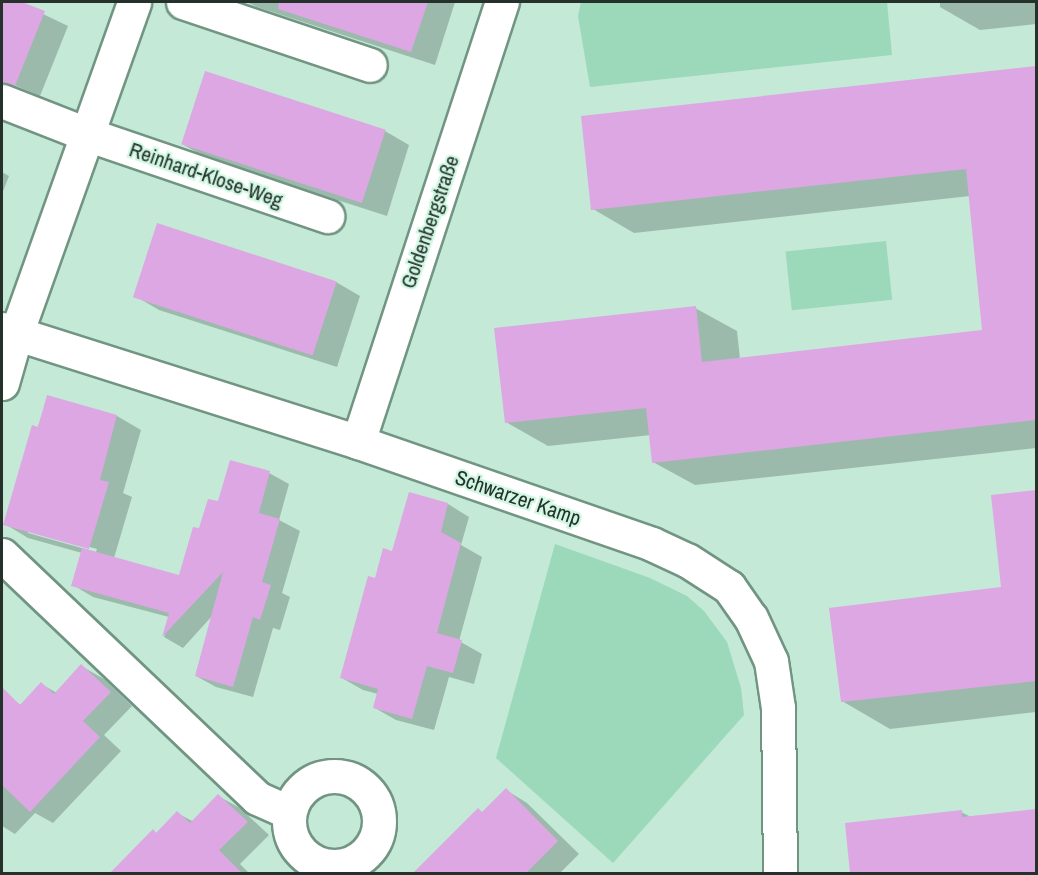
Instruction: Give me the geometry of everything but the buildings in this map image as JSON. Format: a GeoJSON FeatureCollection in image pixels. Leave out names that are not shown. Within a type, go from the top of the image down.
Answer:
{"type":"FeatureCollection","features":[{"type":"Feature","properties":{"kind":"street"},"geometry":{"type":"LineString","coordinates":[[2,383],[9,332],[86,134],[134,2]]}},
{"type":"Feature","properties":{"kind":"street"},"geometry":{"type":"LineString","coordinates":[[183,2],[370,66]]}},
{"type":"Feature","properties":{"kind":"street","name":"Goldenbergstraße"},"geometry":{"type":"LineString","coordinates":[[358,442],[502,2]]}},
{"type":"Feature","properties":{"kind":"street","name":"Reinhard-Klose-Weg"},"geometry":{"type":"LineString","coordinates":[[2,101],[86,134],[327,216]]}},
{"type":"Feature","properties":{"kind":"street","name":"Schwarzer Kamp"},"geometry":{"type":"LineString","coordinates":[[9,332],[358,442],[652,544],[687,560],[729,587],[751,618],[771,661],[778,708],[780,873]]}},
{"type":"Feature","properties":{"kind":"street"},"geometry":{"type":"LineString","coordinates":[[2,555],[258,798],[289,812]]}},
{"type":"Feature","properties":{"kind":"green space"},"geometry":{"type":"Polygon","coordinates":[[[581,2],[887,2],[892,55],[590,87],[578,16],[581,2]]]}},
{"type":"Feature","properties":{"kind":"green space"},"geometry":{"type":"Polygon","coordinates":[[[886,241],[892,300],[792,310],[786,252],[886,241]]]}},
{"type":"Feature","properties":{"kind":"green space"},"geometry":{"type":"Polygon","coordinates":[[[555,544],[650,578],[687,596],[704,611],[727,642],[741,688],[744,715],[613,863],[496,758],[555,544]]]}}]}
